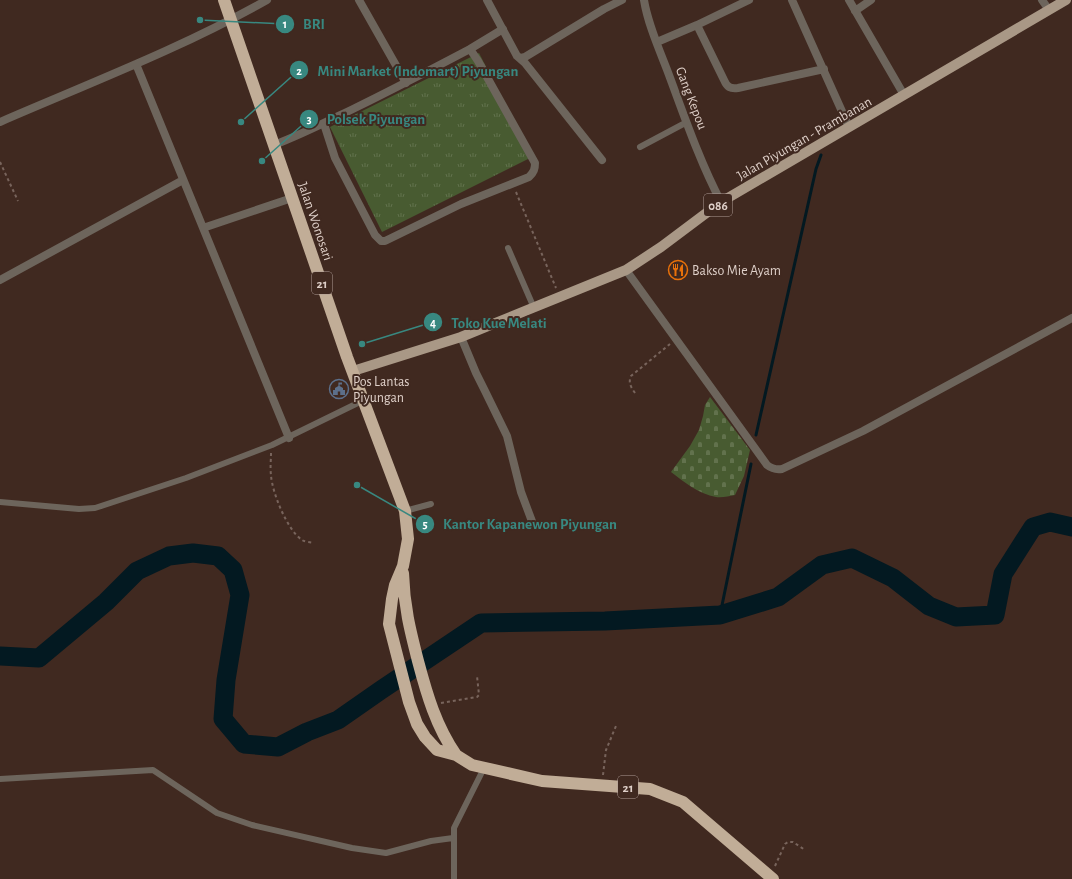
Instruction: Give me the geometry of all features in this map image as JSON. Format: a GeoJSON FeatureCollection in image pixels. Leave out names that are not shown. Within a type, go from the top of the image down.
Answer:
{"type":"FeatureCollection","features":[{"type":"Feature","properties":{"kind":"highway","name":"Jalan Wonosari"},"geometry":{"type":"LineString","coordinates":[[224,0],[353,371],[405,511],[408,539],[403,566],[403,596],[407,619],[430,703]]}},
{"type":"Feature","properties":{"kind":"highway","name":"Jalan Wonosari"},"geometry":{"type":"LineString","coordinates":[[403,566],[395,585],[389,624],[409,702],[417,724],[425,737],[437,750],[456,755]]}},
{"type":"Feature","properties":{"kind":"highway","name":"21"},"geometry":{"type":"LineString","coordinates":[[430,703],[446,740],[456,755],[472,765],[542,781],[650,789],[683,802],[772,877]]}},
{"type":"Feature","properties":{"kind":"main road","name":"Jalan Piyungan - Prambanan"},"geometry":{"type":"LineString","coordinates":[[353,371],[461,337],[626,270],[721,202],[1066,0]]}},
{"type":"Feature","properties":{"kind":"street"},"geometry":{"type":"LineString","coordinates":[[0,122],[136,64],[231,20],[267,0]]}},
{"type":"Feature","properties":{"kind":"street"},"geometry":{"type":"LineString","coordinates":[[359,0],[406,83]]}},
{"type":"Feature","properties":{"kind":"street"},"geometry":{"type":"LineString","coordinates":[[487,0],[517,56],[525,63],[602,160]]}},
{"type":"Feature","properties":{"kind":"street"},"geometry":{"type":"LineString","coordinates":[[517,56],[521,58],[525,57],[604,9],[622,0]]}},
{"type":"Feature","properties":{"kind":"street","name":"Gang Kepou"},"geometry":{"type":"LineString","coordinates":[[644,0],[645,8],[687,122],[721,202]]}},
{"type":"Feature","properties":{"kind":"street"},"geometry":{"type":"LineString","coordinates":[[657,42],[749,0]]}},
{"type":"Feature","properties":{"kind":"street"},"geometry":{"type":"LineString","coordinates":[[792,0],[849,128]]}},
{"type":"Feature","properties":{"kind":"street"},"geometry":{"type":"LineString","coordinates":[[848,0],[904,95]]}},
{"type":"Feature","properties":{"kind":"street"},"geometry":{"type":"LineString","coordinates":[[855,11],[871,0]]}},
{"type":"Feature","properties":{"kind":"street"},"geometry":{"type":"LineString","coordinates":[[1042,0],[1049,10]]}},
{"type":"Feature","properties":{"kind":"street"},"geometry":{"type":"LineString","coordinates":[[697,25],[729,88],[738,88],[824,69]]}},
{"type":"Feature","properties":{"kind":"street"},"geometry":{"type":"LineString","coordinates":[[274,145],[300,136],[406,83],[470,49],[503,29]]}},
{"type":"Feature","properties":{"kind":"street"},"geometry":{"type":"LineString","coordinates":[[324,124],[335,158],[375,235],[381,241],[385,241],[411,230],[461,204],[529,177],[535,169],[535,163],[470,49]]}},
{"type":"Feature","properties":{"kind":"street"},"geometry":{"type":"LineString","coordinates":[[136,64],[289,438]]}},
{"type":"Feature","properties":{"kind":"street"},"geometry":{"type":"LineString","coordinates":[[0,280],[183,180]]}},
{"type":"Feature","properties":{"kind":"street"},"geometry":{"type":"LineString","coordinates":[[203,228],[292,198]]}},
{"type":"Feature","properties":{"kind":"street"},"geometry":{"type":"LineString","coordinates":[[626,270],[767,465],[778,469],[782,469],[864,431],[1072,318]]}},
{"type":"Feature","properties":{"kind":"street"},"geometry":{"type":"LineString","coordinates":[[461,337],[466,352],[507,436],[521,492],[534,524]]}},
{"type":"Feature","properties":{"kind":"lane"},"geometry":{"type":"LineString","coordinates":[[640,146],[687,122]]}},
{"type":"Feature","properties":{"kind":"lane"},"geometry":{"type":"LineString","coordinates":[[508,248],[534,308]]}},
{"type":"Feature","properties":{"kind":"lane"},"geometry":{"type":"LineString","coordinates":[[0,502],[79,509],[95,508],[186,478],[272,446],[364,400]]}},
{"type":"Feature","properties":{"kind":"lane"},"geometry":{"type":"LineString","coordinates":[[405,511],[432,504]]}},
{"type":"Feature","properties":{"kind":"lane"},"geometry":{"type":"LineString","coordinates":[[454,879],[454,828],[484,768]]}},
{"type":"Feature","properties":{"kind":"lane"},"geometry":{"type":"LineString","coordinates":[[0,779],[153,770],[217,813],[252,825],[352,848],[386,853],[431,841],[453,838]]}},
{"type":"Feature","properties":{"kind":"path"},"geometry":{"type":"LineString","coordinates":[[0,162],[18,201]]}},
{"type":"Feature","properties":{"kind":"path"},"geometry":{"type":"LineString","coordinates":[[512,184],[560,298]]}},
{"type":"Feature","properties":{"kind":"path"},"geometry":{"type":"LineString","coordinates":[[635,393],[630,383],[631,376],[676,340]]}},
{"type":"Feature","properties":{"kind":"path"},"geometry":{"type":"LineString","coordinates":[[272,446],[271,476],[274,490],[286,519],[294,532],[302,540],[314,543]]}},
{"type":"Feature","properties":{"kind":"path"},"geometry":{"type":"LineString","coordinates":[[430,703],[477,697],[479,695],[477,676]]}},
{"type":"Feature","properties":{"kind":"path"},"geometry":{"type":"LineString","coordinates":[[602,785],[606,750],[616,726]]}},
{"type":"Feature","properties":{"kind":"path"},"geometry":{"type":"LineString","coordinates":[[772,877],[785,844],[788,842],[793,842],[806,850]]}},
{"type":"Feature","properties":{"kind":"green space"},"geometry":{"type":"Polygon","coordinates":[[[479,53],[532,157],[382,232],[330,127],[479,53]]]}},
{"type":"Feature","properties":{"kind":"green space"},"geometry":{"type":"Polygon","coordinates":[[[710,397],[750,450],[744,476],[735,495],[716,497],[704,493],[681,480],[671,472],[690,446],[699,430],[705,405],[710,397]]]}},
{"type":"Feature","properties":{"kind":"waterway"},"geometry":{"type":"LineString","coordinates":[[756,435],[816,169],[821,155]]}},
{"type":"Feature","properties":{"kind":"waterway"},"geometry":{"type":"LineString","coordinates":[[720,615],[751,464]]}},
{"type":"Feature","properties":{"kind":"waterway"},"geometry":{"type":"LineString","coordinates":[[0,656],[39,658],[106,602],[137,571],[169,556],[193,553],[218,556],[233,570],[240,595],[226,680],[223,719],[244,744],[278,747],[307,732],[338,720],[481,623],[605,621],[720,615],[778,597],[822,565],[852,558],[893,578],[929,606],[956,617],[995,615],[1003,574],[1033,527],[1050,522],[1072,527]]}},
{"type":"Feature","properties":{"kind":"place","name":"BRI"},"geometry":{"type":"Point","coordinates":[200,20]}},
{"type":"Feature","properties":{"kind":"place","name":"Mini Market (Indomart) Piyungan"},"geometry":{"type":"Point","coordinates":[241,122]}},
{"type":"Feature","properties":{"kind":"place","name":"Polsek Piyungan"},"geometry":{"type":"Point","coordinates":[262,161]}},
{"type":"Feature","properties":{"kind":"place","name":"Bakso Mie Ayam"},"geometry":{"type":"Point","coordinates":[678,270]}},
{"type":"Feature","properties":{"kind":"place","name":"Toko Kue Melati"},"geometry":{"type":"Point","coordinates":[362,344]}},
{"type":"Feature","properties":{"kind":"place","name":"Pos Lantas Piyungan"},"geometry":{"type":"Point","coordinates":[339,389]}},
{"type":"Feature","properties":{"kind":"place","name":"Kantor Kapanewon Piyungan"},"geometry":{"type":"Point","coordinates":[357,485]}}]}
